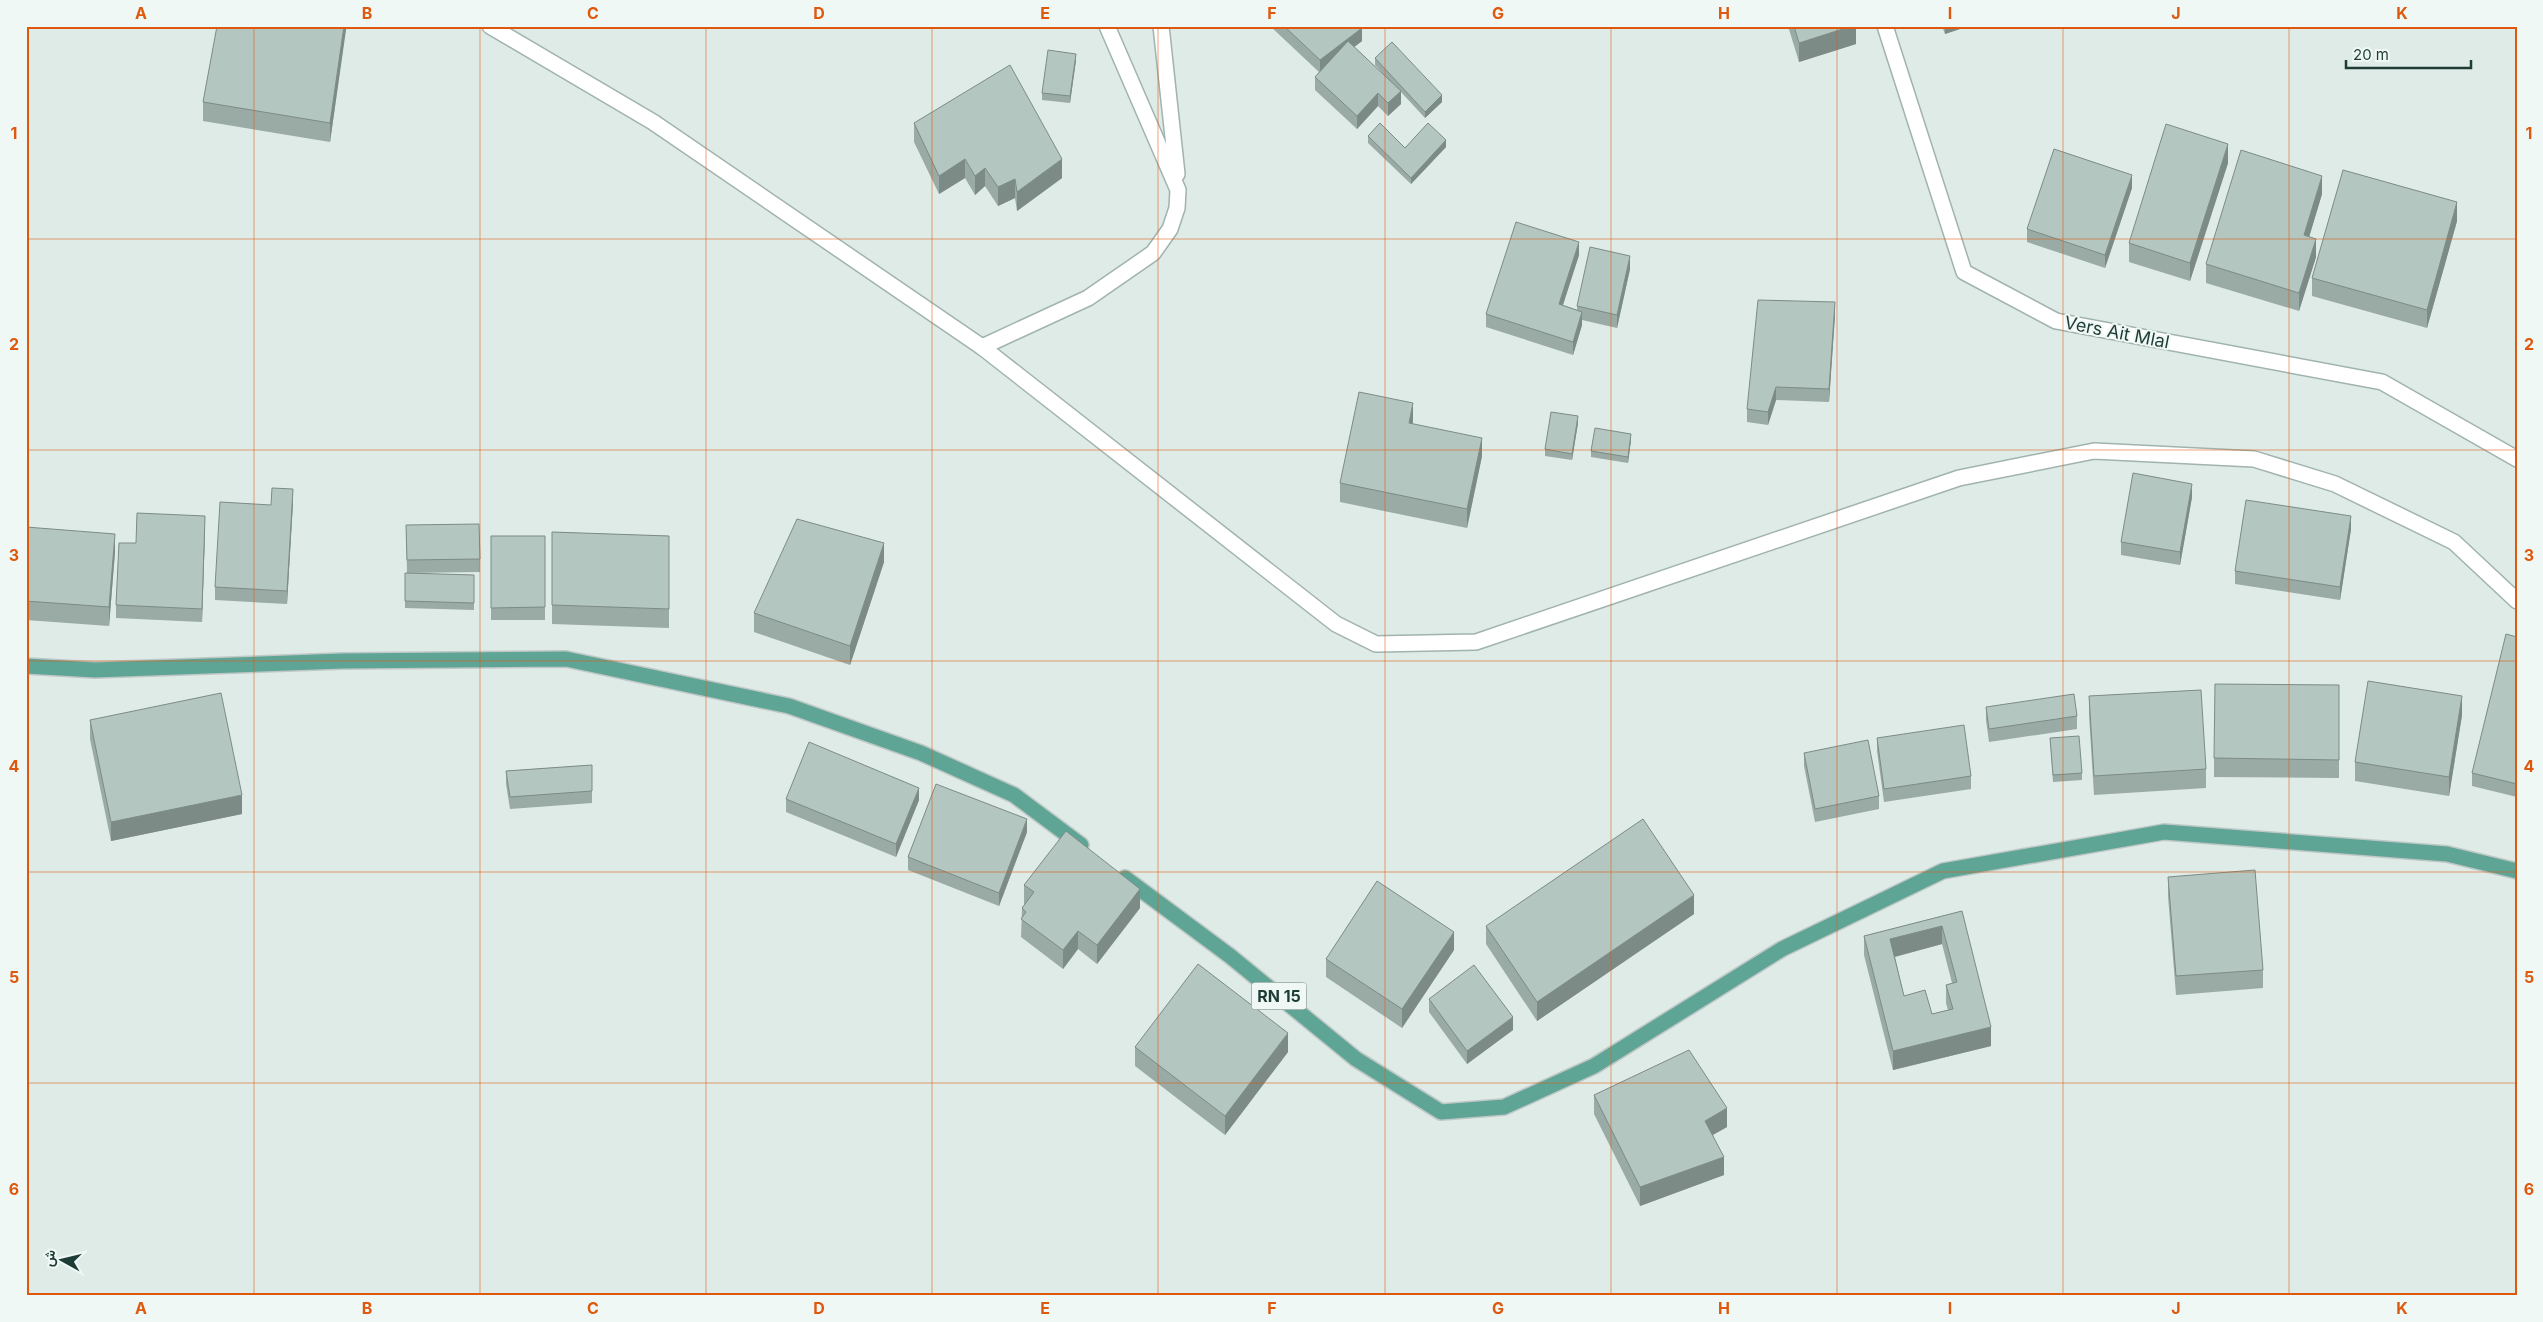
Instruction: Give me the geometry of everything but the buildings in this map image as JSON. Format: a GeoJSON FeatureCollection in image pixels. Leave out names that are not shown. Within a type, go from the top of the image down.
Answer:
{"type":"FeatureCollection","features":[{"type":"Feature","properties":{"kind":"main road"},"geometry":{"type":"LineString","coordinates":[[26,666],[96,670],[342,661],[566,659],[789,706],[921,753],[1014,795],[1094,854]]}},
{"type":"Feature","properties":{"kind":"main road","name":"RN 15"},"geometry":{"type":"LineString","coordinates":[[1110,866],[1230,956],[1356,1059],[1441,1112],[1504,1107],[1594,1066],[1782,949],[1944,871],[2164,832],[2447,854],[2517,871]]}},
{"type":"Feature","properties":{"kind":"street"},"geometry":{"type":"LineString","coordinates":[[490,26],[653,122],[982,347],[1336,624],[1376,644],[1476,642],[1959,478],[2094,451],[2254,459],[2335,484],[2454,542],[2517,600]]}},
{"type":"Feature","properties":{"kind":"street"},"geometry":{"type":"LineString","coordinates":[[1107,26],[1178,190]]}},
{"type":"Feature","properties":{"kind":"street"},"geometry":{"type":"LineString","coordinates":[[982,347],[1088,298],[1153,253],[1170,229],[1177,208],[1178,190],[1161,26]]}},
{"type":"Feature","properties":{"kind":"street","name":"Vers Ait Mlal"},"geometry":{"type":"LineString","coordinates":[[1884,26],[1964,272],[2056,321],[2382,382],[2517,459]]}}]}
